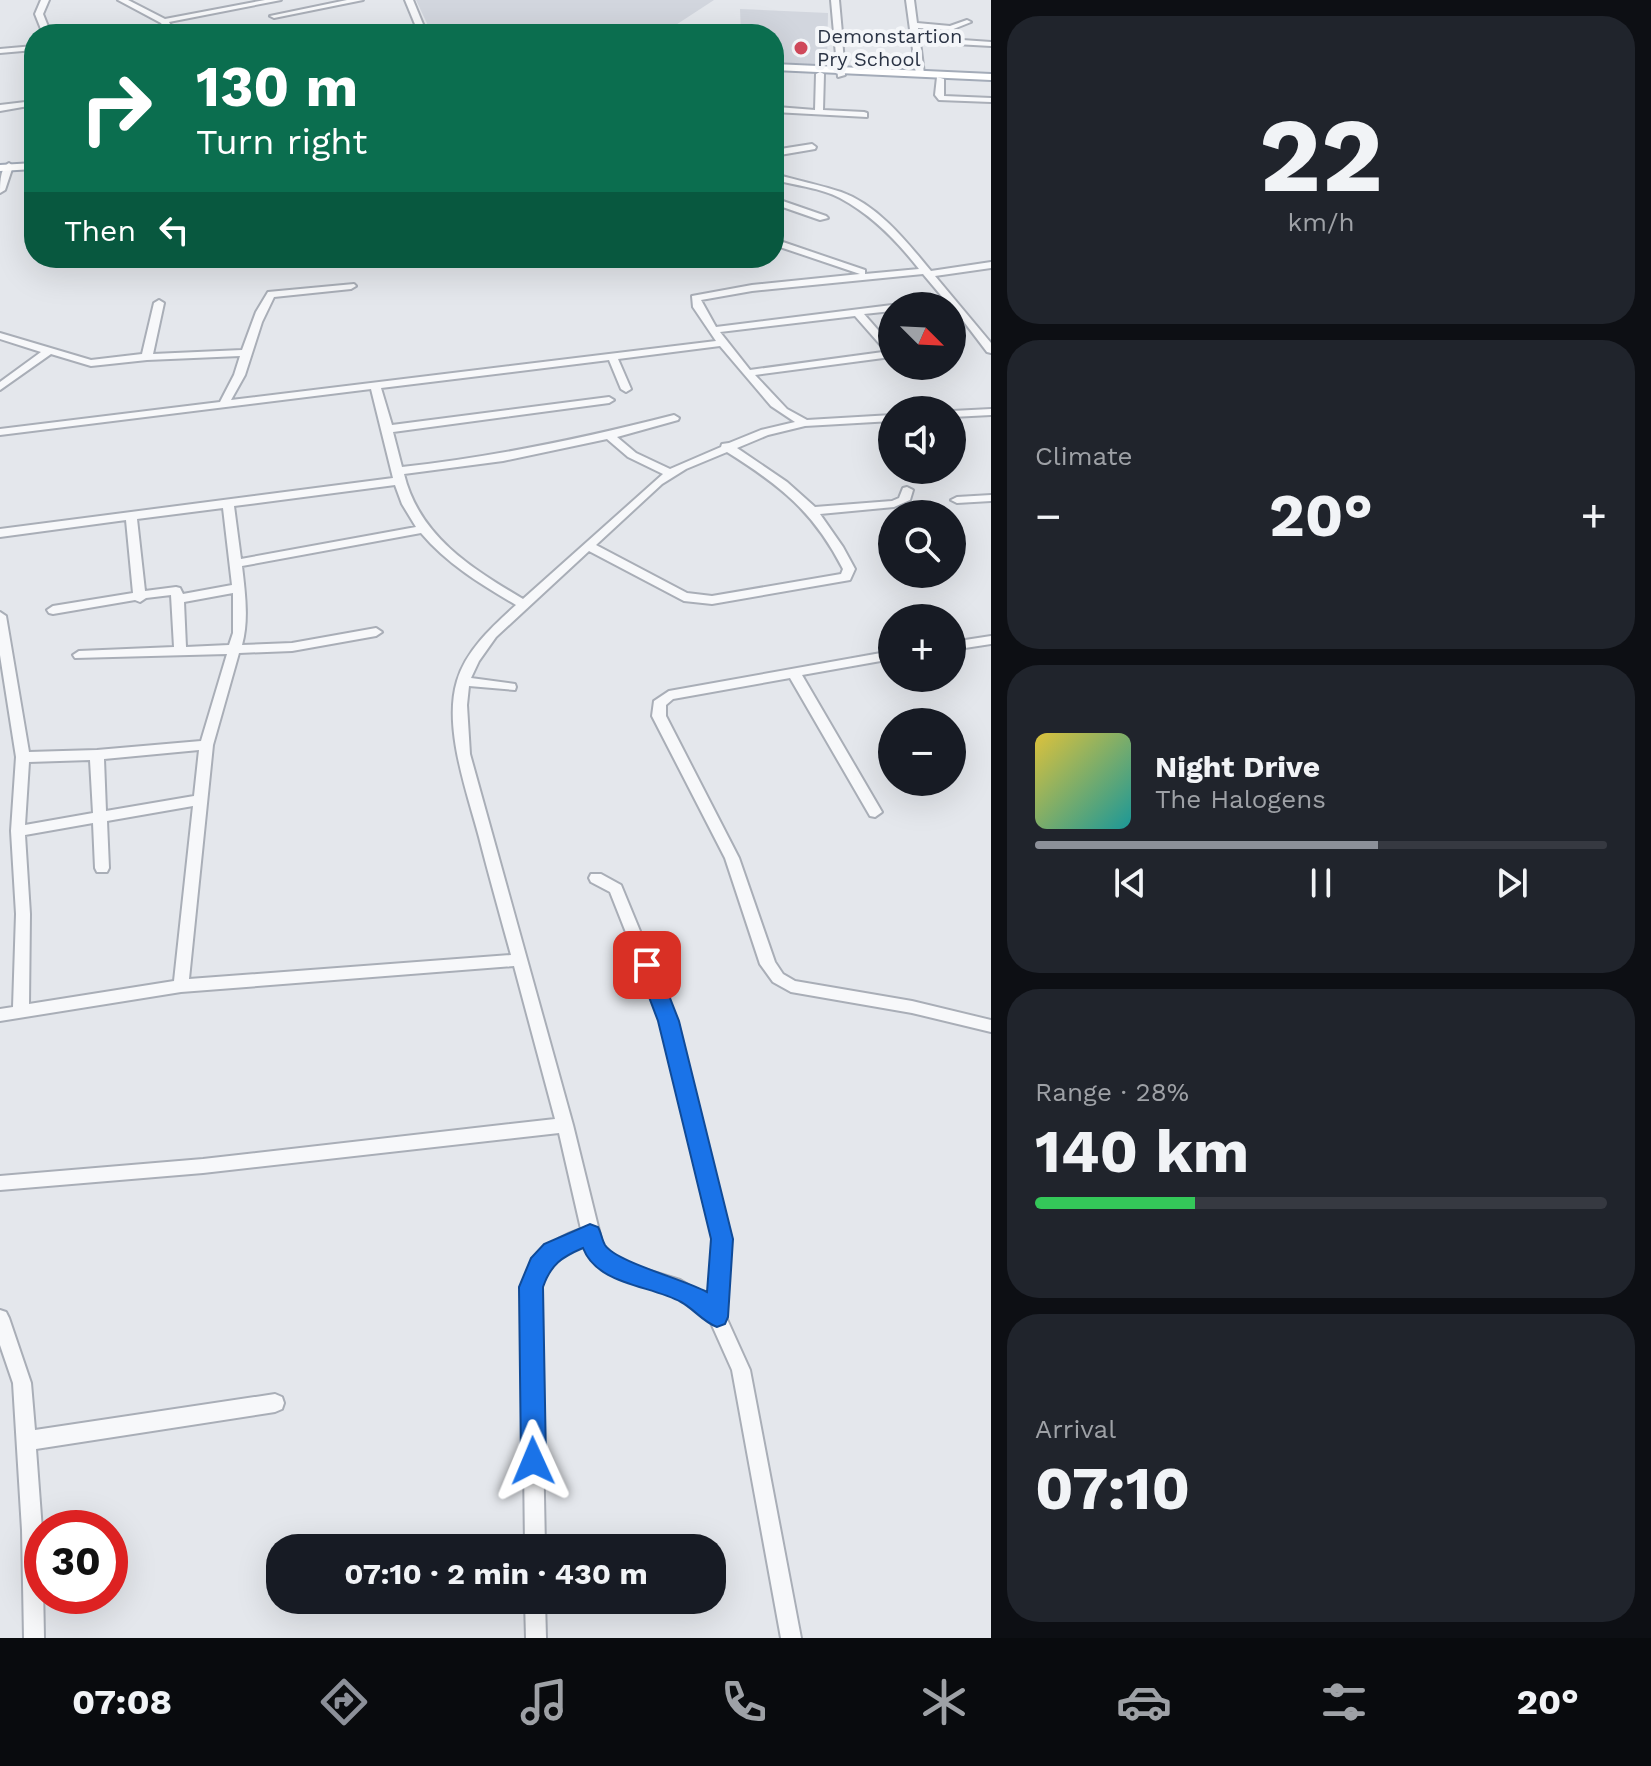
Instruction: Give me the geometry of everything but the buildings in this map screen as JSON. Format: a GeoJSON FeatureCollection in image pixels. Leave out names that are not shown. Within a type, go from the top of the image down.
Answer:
{"type":"FeatureCollection","features":[{"type":"Feature","properties":{"kind":"main road"},"geometry":{"type":"LineString","coordinates":[[784,70],[991,79]]}},
{"type":"Feature","properties":{"kind":"main road"},"geometry":{"type":"LineString","coordinates":[[784,71],[991,79]]}},
{"type":"Feature","properties":{"kind":"main road"},"geometry":{"type":"LineString","coordinates":[[4,170],[24,167]]}},
{"type":"Feature","properties":{"kind":"main road"},"geometry":{"type":"LineString","coordinates":[[4,170],[24,171]]}},
{"type":"Feature","properties":{"kind":"street"},"geometry":{"type":"LineString","coordinates":[[43,24],[39,14],[45,0]]}},
{"type":"Feature","properties":{"kind":"street"},"geometry":{"type":"LineString","coordinates":[[122,0],[166,24]]}},
{"type":"Feature","properties":{"kind":"street"},"geometry":{"type":"LineString","coordinates":[[164,21],[277,0]]}},
{"type":"Feature","properties":{"kind":"street"},"geometry":{"type":"LineString","coordinates":[[274,16],[359,0]]}},
{"type":"Feature","properties":{"kind":"street"},"geometry":{"type":"LineString","coordinates":[[409,0],[419,24]]}},
{"type":"Feature","properties":{"kind":"street"},"geometry":{"type":"LineString","coordinates":[[835,0],[841,73]]}},
{"type":"Feature","properties":{"kind":"street"},"geometry":{"type":"LineString","coordinates":[[910,0],[920,74]]}},
{"type":"Feature","properties":{"kind":"street"},"geometry":{"type":"LineString","coordinates":[[914,25],[951,28],[967,22]]}},
{"type":"Feature","properties":{"kind":"street"},"geometry":{"type":"LineString","coordinates":[[837,35],[991,44]]}},
{"type":"Feature","properties":{"kind":"street"},"geometry":{"type":"LineString","coordinates":[[0,51],[24,49]]}},
{"type":"Feature","properties":{"kind":"street"},"geometry":{"type":"LineString","coordinates":[[819,110],[820,74]]}},
{"type":"Feature","properties":{"kind":"street"},"geometry":{"type":"LineString","coordinates":[[940,79],[939,95],[942,98],[991,100]]}},
{"type":"Feature","properties":{"kind":"street"},"geometry":{"type":"LineString","coordinates":[[0,108],[24,104]]}},
{"type":"Feature","properties":{"kind":"street"},"geometry":{"type":"LineString","coordinates":[[784,110],[864,115]]}},
{"type":"Feature","properties":{"kind":"street"},"geometry":{"type":"LineString","coordinates":[[784,151],[812,147]]}},
{"type":"Feature","properties":{"kind":"street"},"geometry":{"type":"LineString","coordinates":[[0,190],[4,170]]}},
{"type":"Feature","properties":{"kind":"street"},"geometry":{"type":"LineString","coordinates":[[784,180],[846,198],[900,239],[942,292]]}},
{"type":"Feature","properties":{"kind":"street"},"geometry":{"type":"LineString","coordinates":[[784,204],[823,218]]}},
{"type":"Feature","properties":{"kind":"street"},"geometry":{"type":"LineString","coordinates":[[784,245],[870,275]]}},
{"type":"Feature","properties":{"kind":"street"},"geometry":{"type":"LineString","coordinates":[[805,423],[783,411],[722,343],[694,303],[700,295],[870,275],[991,265]]}},
{"type":"Feature","properties":{"kind":"street"},"geometry":{"type":"LineString","coordinates":[[224,405],[230,388],[240,376],[259,313],[271,294],[351,286]]}},
{"type":"Feature","properties":{"kind":"street"},"geometry":{"type":"LineString","coordinates":[[147,357],[159,303]]}},
{"type":"Feature","properties":{"kind":"street"},"geometry":{"type":"LineString","coordinates":[[713,330],[878,310]]}},
{"type":"Feature","properties":{"kind":"street"},"geometry":{"type":"LineString","coordinates":[[750,373],[887,355],[889,349],[857,312]]}},
{"type":"Feature","properties":{"kind":"street"},"geometry":{"type":"LineString","coordinates":[[966,321],[991,350]]}},
{"type":"Feature","properties":{"kind":"street"},"geometry":{"type":"LineString","coordinates":[[0,336],[91,363],[246,353]]}},
{"type":"Feature","properties":{"kind":"street"},"geometry":{"type":"LineString","coordinates":[[0,432],[722,343]]}},
{"type":"Feature","properties":{"kind":"street"},"geometry":{"type":"LineString","coordinates":[[0,387],[50,350]]}},
{"type":"Feature","properties":{"kind":"street"},"geometry":{"type":"LineString","coordinates":[[612,356],[626,389]]}},
{"type":"Feature","properties":{"kind":"street"},"geometry":{"type":"LineString","coordinates":[[375,385],[400,476],[423,529],[446,553],[525,605]]}},
{"type":"Feature","properties":{"kind":"street"},"geometry":{"type":"LineString","coordinates":[[389,429],[609,400]]}},
{"type":"Feature","properties":{"kind":"street"},"geometry":{"type":"LineString","coordinates":[[966,413],[991,412]]}},
{"type":"Feature","properties":{"kind":"street"},"geometry":{"type":"LineString","coordinates":[[0,533],[228,504],[400,476],[611,437],[674,418]]}},
{"type":"Feature","properties":{"kind":"street"},"geometry":{"type":"LineString","coordinates":[[791,1638],[741,1370],[717,1317],[698,1299],[674,1286],[616,1268],[595,1251],[565,1125],[463,754],[460,705],[463,681],[473,660],[492,634],[671,474],[726,446],[765,432],[805,423],[878,419]]}},
{"type":"Feature","properties":{"kind":"street"},"geometry":{"type":"LineString","coordinates":[[611,437],[632,455],[671,474]]}},
{"type":"Feature","properties":{"kind":"street"},"geometry":{"type":"LineString","coordinates":[[588,546],[684,597],[712,600],[846,577],[849,569],[844,557],[814,511],[785,484],[726,446]]}},
{"type":"Feature","properties":{"kind":"street"},"geometry":{"type":"LineString","coordinates":[[814,511],[894,504],[904,500],[907,490]]}},
{"type":"Feature","properties":{"kind":"street"},"geometry":{"type":"LineString","coordinates":[[957,500],[991,498]]}},
{"type":"Feature","properties":{"kind":"street"},"geometry":{"type":"LineString","coordinates":[[181,986],[206,745],[239,633],[239,588],[228,504]]}},
{"type":"Feature","properties":{"kind":"street"},"geometry":{"type":"LineString","coordinates":[[131,517],[140,598]]}},
{"type":"Feature","properties":{"kind":"street"},"geometry":{"type":"LineString","coordinates":[[235,564],[423,529]]}},
{"type":"Feature","properties":{"kind":"street"},"geometry":{"type":"LineString","coordinates":[[178,599],[239,588]]}},
{"type":"Feature","properties":{"kind":"street"},"geometry":{"type":"LineString","coordinates":[[53,610],[176,591],[180,651]]}},
{"type":"Feature","properties":{"kind":"street"},"geometry":{"type":"LineString","coordinates":[[0,616],[23,757],[18,831],[23,914],[21,1011]]}},
{"type":"Feature","properties":{"kind":"street"},"geometry":{"type":"LineString","coordinates":[[79,655],[292,647],[376,632]]}},
{"type":"Feature","properties":{"kind":"street"},"geometry":{"type":"LineString","coordinates":[[966,644],[991,640]]}},
{"type":"Feature","properties":{"kind":"street"},"geometry":{"type":"LineString","coordinates":[[878,658],[669,695],[659,704],[659,716],[732,858],[768,964],[778,978],[791,986],[912,1007],[991,1026]]}},
{"type":"Feature","properties":{"kind":"street"},"geometry":{"type":"LineString","coordinates":[[794,673],[875,812]]}},
{"type":"Feature","properties":{"kind":"street"},"geometry":{"type":"LineString","coordinates":[[463,681],[510,687]]}},
{"type":"Feature","properties":{"kind":"street"},"geometry":{"type":"LineString","coordinates":[[23,757],[97,755],[206,745]]}},
{"type":"Feature","properties":{"kind":"street"},"geometry":{"type":"LineString","coordinates":[[97,755],[102,868]]}},
{"type":"Feature","properties":{"kind":"street"},"geometry":{"type":"LineString","coordinates":[[18,831],[200,800]]}},
{"type":"Feature","properties":{"kind":"street"},"geometry":{"type":"LineString","coordinates":[[596,878],[616,889],[669,1021],[722,1239],[717,1317]]}},
{"type":"Feature","properties":{"kind":"street"},"geometry":{"type":"LineString","coordinates":[[0,1015],[181,986],[518,960]]}},
{"type":"Feature","properties":{"kind":"street"},"geometry":{"type":"LineString","coordinates":[[0,1183],[203,1166],[565,1125]]}},
{"type":"Feature","properties":{"kind":"street"},"geometry":{"type":"LineString","coordinates":[[535,1534],[531,1287],[539,1265],[552,1251],[590,1234]]}},
{"type":"Feature","properties":{"kind":"street"},"geometry":{"type":"LineString","coordinates":[[0,1318],[22,1383],[34,1638]]}},
{"type":"Feature","properties":{"kind":"street"},"geometry":{"type":"LineString","coordinates":[[26,1441],[275,1403]]}},
{"type":"Feature","properties":{"kind":"street"},"geometry":{"type":"LineString","coordinates":[[535,1614],[536,1638]]}},
{"type":"Feature","properties":{"kind":"shaded area"},"geometry":{"type":"Polygon","coordinates":[[[416,0],[714,0],[677,24],[427,24],[416,0]]]}},
{"type":"Feature","properties":{"kind":"shaded area","name":"Demonstartion Pry School"},"geometry":{"type":"Polygon","coordinates":[[[740,9],[828,13],[827,65],[784,63],[784,24],[741,24],[740,9]]]}},
{"type":"Feature","properties":{"kind":"place","name":"Demonstartion Pry School"},"geometry":{"type":"Point","coordinates":[801,48]}},
{"type":"Feature","properties":{"kind":"route"},"geometry":{"type":"LineString","coordinates":[[533,1461],[531,1287],[539,1265],[552,1251],[590,1234],[595,1251],[616,1268],[674,1286],[698,1299],[717,1317],[722,1239],[669,1021],[647,965]]}}]}
